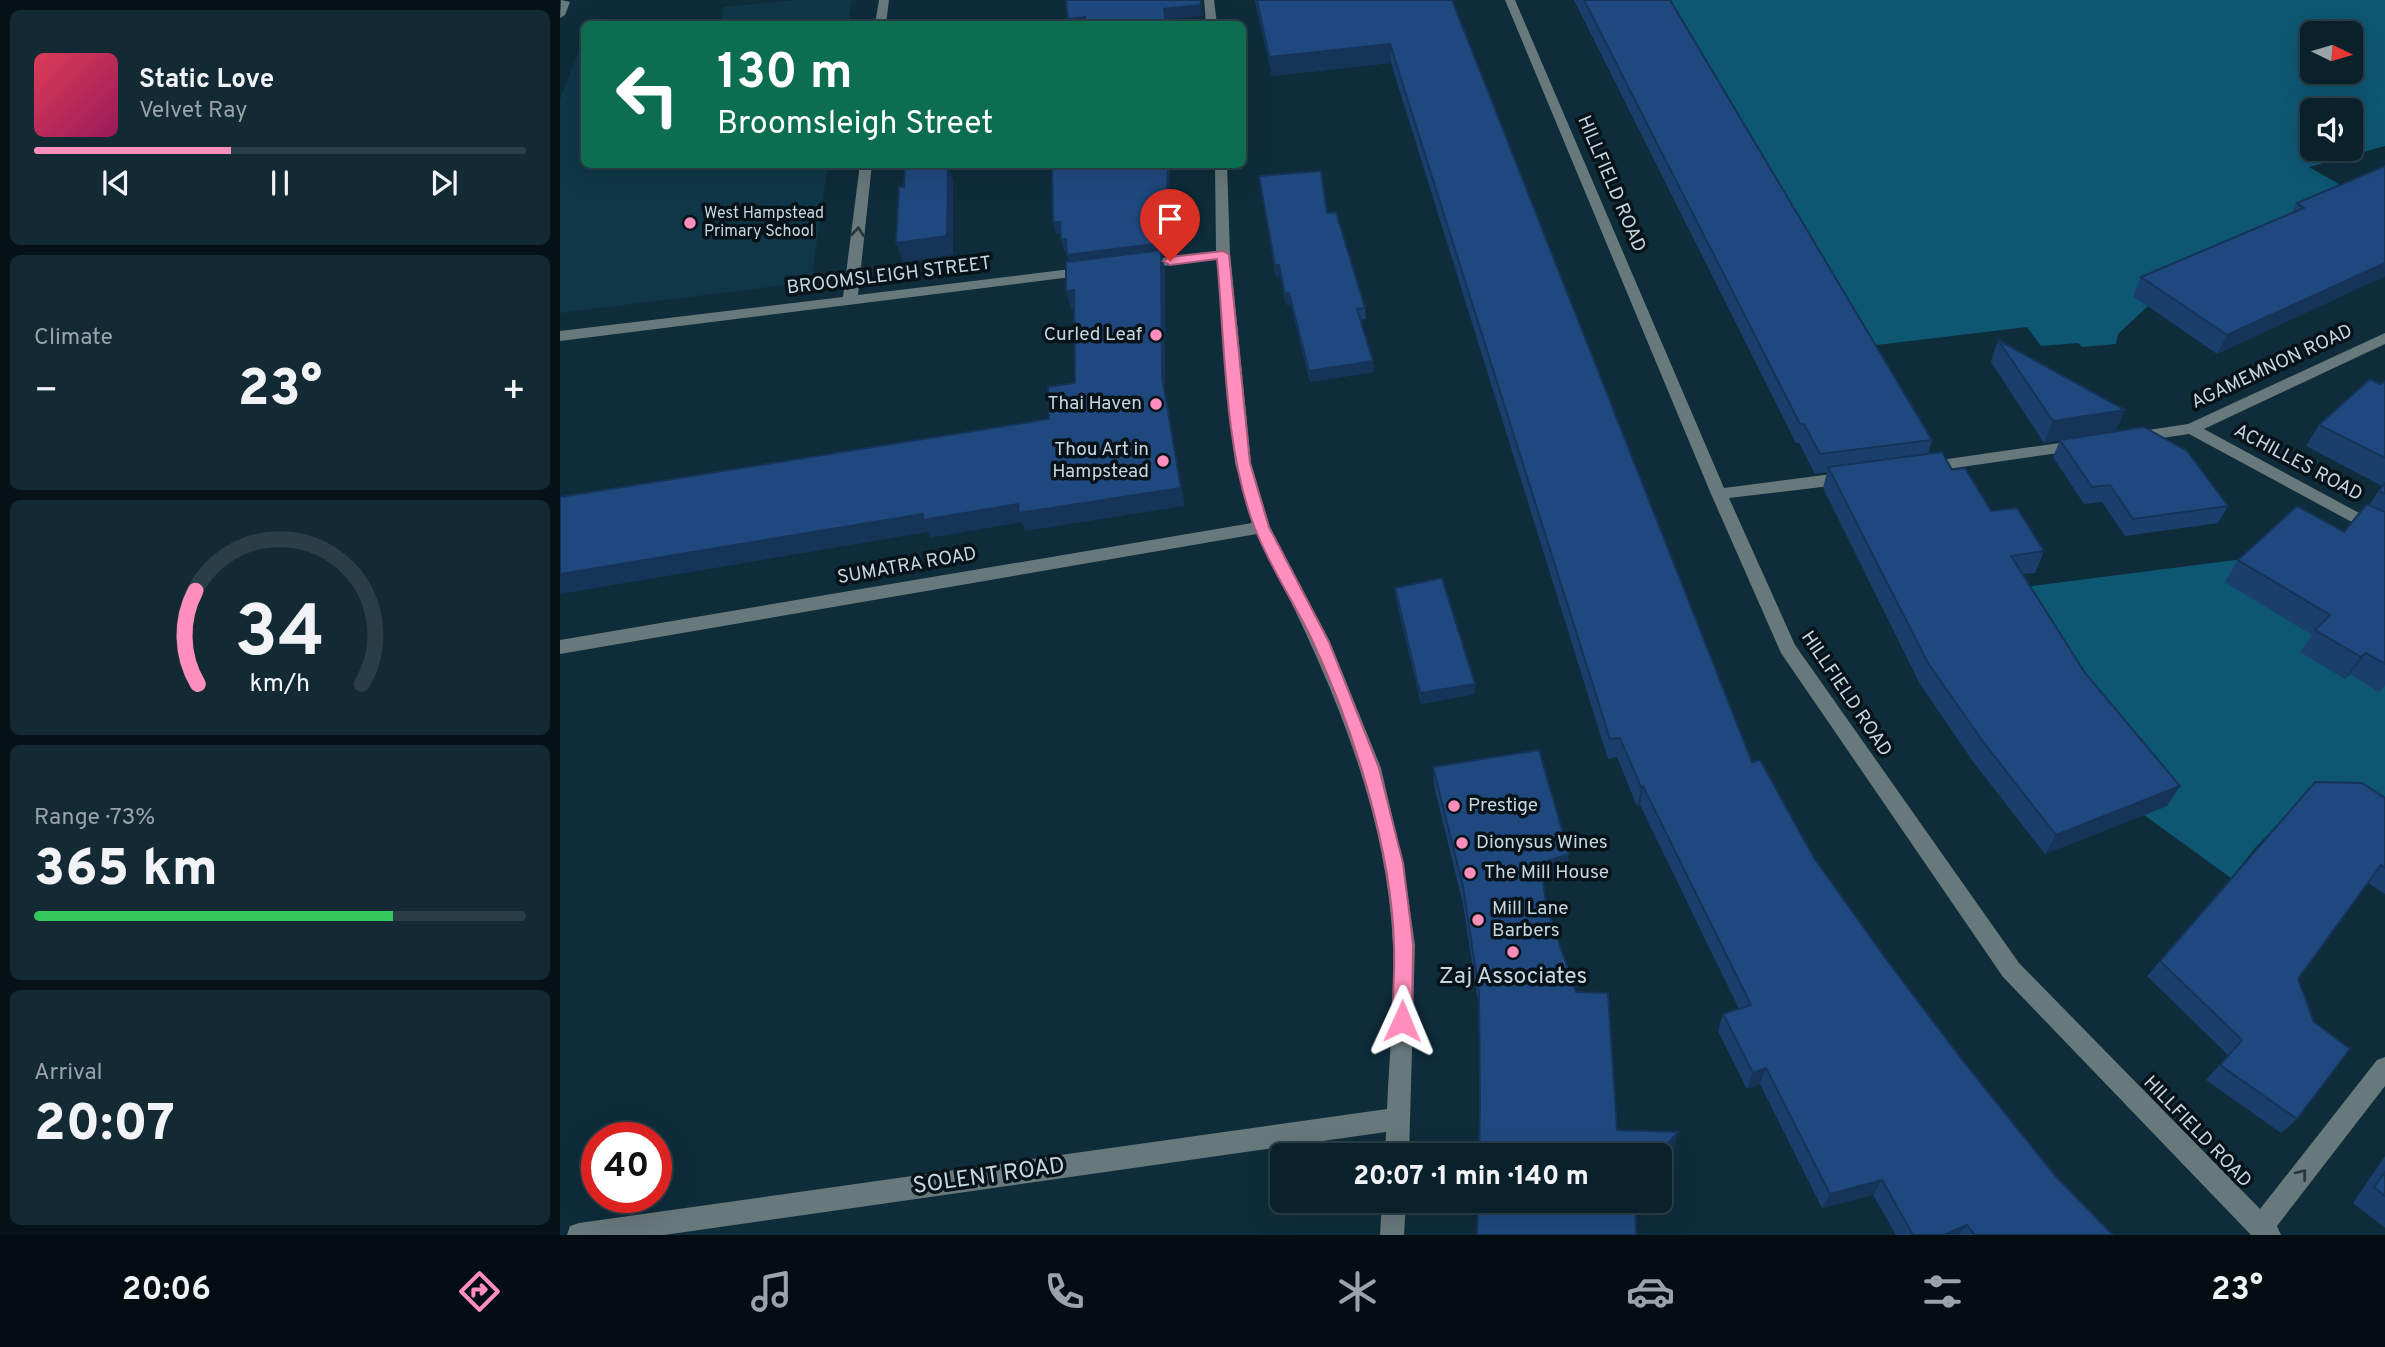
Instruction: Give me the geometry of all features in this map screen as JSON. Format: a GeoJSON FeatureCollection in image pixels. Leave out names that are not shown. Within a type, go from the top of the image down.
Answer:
{"type":"FeatureCollection","features":[{"type":"Feature","properties":{"kind":"street"},"geometry":{"type":"LineString","coordinates":[[881,21],[884,0]]}},
{"type":"Feature","properties":{"kind":"street"},"geometry":{"type":"LineString","coordinates":[[1209,0],[1212,21]]}},
{"type":"Feature","properties":{"kind":"street","name":"HILLFIELD ROAD"},"geometry":{"type":"LineString","coordinates":[[1510,0],[1787,648],[2011,970],[2265,1231]]}},
{"type":"Feature","properties":{"kind":"street"},"geometry":{"type":"LineString","coordinates":[[560,15],[565,2]]}},
{"type":"Feature","properties":{"kind":"street"},"geometry":{"type":"LineString","coordinates":[[850,300],[866,168]]}},
{"type":"Feature","properties":{"kind":"street"},"geometry":{"type":"LineString","coordinates":[[1221,168],[1223,254],[1243,463],[1262,527],[1321,642],[1371,768],[1393,863],[1404,945],[1398,1143]]}},
{"type":"Feature","properties":{"kind":"street"},"geometry":{"type":"LineString","coordinates":[[1126,266],[1223,254]]}},
{"type":"Feature","properties":{"kind":"street","name":"BROOMSLEIGH STREET"},"geometry":{"type":"LineString","coordinates":[[560,336],[1099,270]]}},
{"type":"Feature","properties":{"kind":"street","name":"AGAMEMNON ROAD"},"geometry":{"type":"LineString","coordinates":[[2123,439],[2191,429],[2385,338]]}},
{"type":"Feature","properties":{"kind":"street","name":"ACHILLES ROAD"},"geometry":{"type":"LineString","coordinates":[[2191,429],[2385,534]]}},
{"type":"Feature","properties":{"kind":"street"},"geometry":{"type":"LineString","coordinates":[[1906,470],[2096,443]]}},
{"type":"Feature","properties":{"kind":"street"},"geometry":{"type":"LineString","coordinates":[[1719,494],[1866,475]]}},
{"type":"Feature","properties":{"kind":"street","name":"SUMATRA ROAD"},"geometry":{"type":"LineString","coordinates":[[560,647],[1262,527]]}},
{"type":"Feature","properties":{"kind":"street"},"geometry":{"type":"LineString","coordinates":[[2265,1231],[2385,1068]]}},
{"type":"Feature","properties":{"kind":"street","name":"SOLENT ROAD"},"geometry":{"type":"LineString","coordinates":[[579,1235],[1399,1119]]}},
{"type":"Feature","properties":{"kind":"street"},"geometry":{"type":"LineString","coordinates":[[1392,1235],[1393,1213]]}},
{"type":"Feature","properties":{"kind":"shaded area"},"geometry":{"type":"Polygon","coordinates":[[[795,0],[852,0],[848,21],[721,21],[724,7],[795,0]]]}},
{"type":"Feature","properties":{"kind":"shaded area"},"geometry":{"type":"Polygon","coordinates":[[[1658,0],[2385,0],[2385,146],[2363,152],[2363,98],[2300,98],[2300,161],[2331,161],[2309,167],[2365,199],[2134,296],[2148,306],[2118,334],[2116,344],[2041,346],[2027,327],[1860,347],[1658,0]]]}},
{"type":"Feature","properties":{"kind":"shaded area","name":"West Hampstead Primary School"},"geometry":{"type":"Polygon","coordinates":[[[581,46],[581,168],[828,168],[811,282],[560,313],[560,99],[581,46]]]}},
{"type":"Feature","properties":{"kind":"shaded area"},"geometry":{"type":"Polygon","coordinates":[[[2251,558],[2315,636],[2301,652],[2345,678],[2350,674],[2385,685],[2385,824],[2302,799],[2255,848],[2231,878],[2144,815],[2009,589],[2251,558]]]}},
{"type":"Feature","properties":{"kind":"building"},"geometry":{"type":"Polygon","coordinates":[[[1066,0],[1201,0],[1201,5],[1164,9],[1166,21],[1085,21],[1085,17],[1068,19],[1066,0]]]}},
{"type":"Feature","properties":{"kind":"building"},"geometry":{"type":"Polygon","coordinates":[[[1257,0],[1452,0],[1752,762],[1760,760],[1814,858],[1963,1061],[2057,1178],[2113,1235],[1975,1235],[1967,1225],[1943,1235],[1913,1235],[1882,1180],[1830,1194],[1766,1068],[1753,1073],[1723,1014],[1751,1005],[1643,786],[1641,787],[1620,738],[1610,739],[1390,44],[1269,57],[1257,0]]]}},
{"type":"Feature","properties":{"kind":"building"},"geometry":{"type":"Polygon","coordinates":[[[1584,0],[1670,0],[1932,440],[1820,454],[1804,424],[1800,424],[1584,0]]]}},
{"type":"Feature","properties":{"kind":"building"},"geometry":{"type":"Polygon","coordinates":[[[2385,166],[2385,263],[2227,335],[2141,277],[2304,208],[2297,203],[2385,166]]]}},
{"type":"Feature","properties":{"kind":"building"},"geometry":{"type":"Polygon","coordinates":[[[905,168],[948,168],[947,236],[896,243],[899,187],[904,187],[905,168]]]}},
{"type":"Feature","properties":{"kind":"building"},"geometry":{"type":"Polygon","coordinates":[[[1052,168],[1168,168],[1166,223],[1162,226],[1162,243],[1067,255],[1066,239],[1061,240],[1060,222],[1053,222],[1052,168]]]}},
{"type":"Feature","properties":{"kind":"building"},"geometry":{"type":"Polygon","coordinates":[[[1321,171],[1327,213],[1336,212],[1365,308],[1357,309],[1373,361],[1309,371],[1289,293],[1285,294],[1279,265],[1275,265],[1259,176],[1321,171]]]}},
{"type":"Feature","properties":{"kind":"building"},"geometry":{"type":"Polygon","coordinates":[[[1161,250],[1162,377],[1181,488],[1019,513],[1018,504],[923,520],[923,514],[560,574],[560,497],[1049,419],[1048,387],[1075,383],[1074,290],[1066,291],[1066,262],[1161,250]]]}},
{"type":"Feature","properties":{"kind":"building"},"geometry":{"type":"Polygon","coordinates":[[[1998,340],[2125,410],[2053,421],[1998,340]]]}},
{"type":"Feature","properties":{"kind":"building"},"geometry":{"type":"Polygon","coordinates":[[[2370,379],[2380,384],[2385,381],[2385,458],[2319,425],[2370,379]]]}},
{"type":"Feature","properties":{"kind":"building"},"geometry":{"type":"Polygon","coordinates":[[[2144,427],[2187,451],[2228,506],[2133,519],[2110,485],[2092,487],[2060,440],[2144,427]]]}},
{"type":"Feature","properties":{"kind":"building"},"geometry":{"type":"Polygon","coordinates":[[[1942,452],[1952,470],[1965,468],[1991,511],[2017,508],[2044,551],[2011,556],[2085,673],[2180,786],[2056,835],[1984,743],[1928,663],[1828,467],[1942,452]]]}},
{"type":"Feature","properties":{"kind":"building"},"geometry":{"type":"Polygon","coordinates":[[[2385,483],[2385,494],[2379,491],[2385,483]]]}},
{"type":"Feature","properties":{"kind":"building"},"geometry":{"type":"Polygon","coordinates":[[[2367,504],[2385,512],[2385,664],[2366,653],[2361,657],[2315,630],[2330,615],[2238,560],[2297,506],[2344,532],[2367,504]]]}},
{"type":"Feature","properties":{"kind":"building"},"geometry":{"type":"Polygon","coordinates":[[[1442,578],[1475,684],[1420,693],[1395,588],[1442,578]]]}},
{"type":"Feature","properties":{"kind":"building"},"geometry":{"type":"Polygon","coordinates":[[[1539,750],[1569,854],[1541,863],[1546,905],[1576,992],[1608,993],[1617,1130],[1678,1132],[1668,1143],[1479,1143],[1479,992],[1463,886],[1433,767],[1539,750]]]}},
{"type":"Feature","properties":{"kind":"building"},"geometry":{"type":"Polygon","coordinates":[[[2315,782],[2362,783],[2385,798],[2385,868],[2381,865],[2298,979],[2314,1022],[2350,1049],[2297,1119],[2220,1065],[2242,1040],[2160,961],[2315,782]]]}},
{"type":"Feature","properties":{"kind":"building"},"geometry":{"type":"Polygon","coordinates":[[[2385,1172],[2385,1196],[2374,1187],[2385,1172]]]}},
{"type":"Feature","properties":{"kind":"building"},"geometry":{"type":"Polygon","coordinates":[[[1478,1213],[1635,1213],[1636,1235],[1477,1235],[1478,1213]]]}},
{"type":"Feature","properties":{"kind":"place","name":"West Hampstead Primary School"},"geometry":{"type":"Point","coordinates":[690,223]}},
{"type":"Feature","properties":{"kind":"place","name":"Curled Leaf"},"geometry":{"type":"Point","coordinates":[1156,335]}},
{"type":"Feature","properties":{"kind":"place","name":"Thai Haven"},"geometry":{"type":"Point","coordinates":[1156,404]}},
{"type":"Feature","properties":{"kind":"place","name":"Thou Art in Hampstead"},"geometry":{"type":"Point","coordinates":[1163,461]}},
{"type":"Feature","properties":{"kind":"place","name":"Prestige"},"geometry":{"type":"Point","coordinates":[1454,806]}},
{"type":"Feature","properties":{"kind":"place","name":"Dionysus Wines"},"geometry":{"type":"Point","coordinates":[1462,843]}},
{"type":"Feature","properties":{"kind":"place","name":"The Mill House"},"geometry":{"type":"Point","coordinates":[1470,873]}},
{"type":"Feature","properties":{"kind":"place","name":"Mill Lane Barbers"},"geometry":{"type":"Point","coordinates":[1478,920]}},
{"type":"Feature","properties":{"kind":"place","name":"Zaj Associates"},"geometry":{"type":"Point","coordinates":[1513,952]}},
{"type":"Feature","properties":{"kind":"route"},"geometry":{"type":"LineString","coordinates":[[1170,261],[1223,254],[1243,463],[1262,527],[1321,642],[1371,768],[1393,863],[1404,945],[1402,1021]]}}]}
